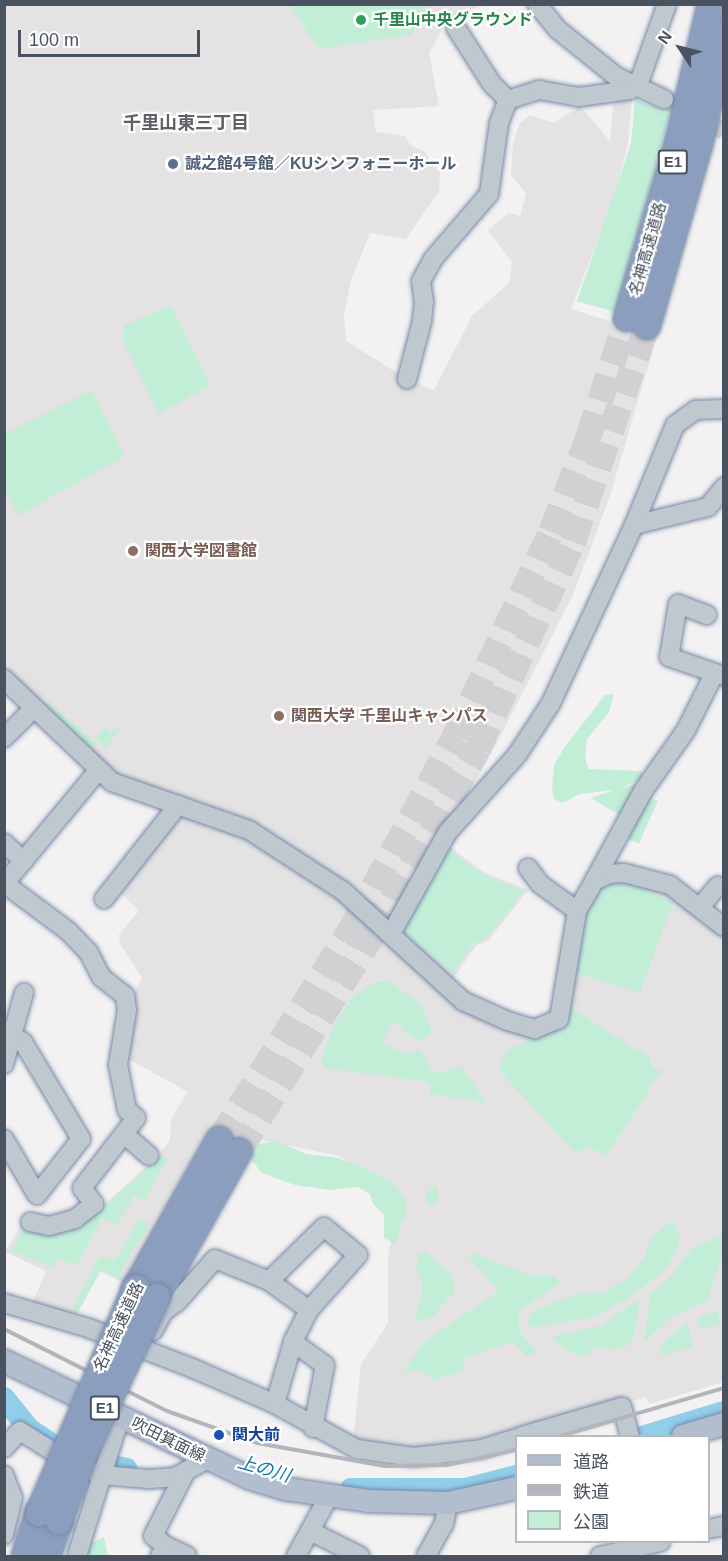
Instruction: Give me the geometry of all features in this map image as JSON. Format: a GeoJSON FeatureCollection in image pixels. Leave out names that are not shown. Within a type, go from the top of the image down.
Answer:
{"type":"FeatureCollection","features":[{"type":"Feature","properties":{"kind":"highway","name":"名神高速道路"},"geometry":{"type":"LineString","coordinates":[[711,4],[637,322],[699,145],[723,35]]}},
{"type":"Feature","properties":{"kind":"highway","name":"名神高速道路"},"geometry":{"type":"LineString","coordinates":[[25,1557],[49,1517],[146,1292],[229,1145]]}},
{"type":"Feature","properties":{"kind":"highway","name":"名神高速道路"},"geometry":{"type":"LineString","coordinates":[[47,1557],[49,1517]]}},
{"type":"Feature","properties":{"kind":"main road","name":"吹田箕面線"},"geometry":{"type":"LineString","coordinates":[[4,1360],[120,1417],[197,1461],[249,1478],[328,1498],[448,1503],[515,1488]]}},
{"type":"Feature","properties":{"kind":"main road"},"geometry":{"type":"LineString","coordinates":[[689,1435],[723,1424]]}},
{"type":"Feature","properties":{"kind":"street"},"geometry":{"type":"LineString","coordinates":[[537,4],[557,28],[617,77],[664,99]]}},
{"type":"Feature","properties":{"kind":"street"},"geometry":{"type":"LineString","coordinates":[[508,100],[539,90],[579,97],[630,90],[638,85],[667,4]]}},
{"type":"Feature","properties":{"kind":"street"},"geometry":{"type":"LineString","coordinates":[[456,28],[492,84],[508,100]]}},
{"type":"Feature","properties":{"kind":"street"},"geometry":{"type":"LineString","coordinates":[[407,379],[422,321],[424,302],[421,281],[438,252],[489,194],[499,123],[508,100]]}},
{"type":"Feature","properties":{"kind":"street"},"geometry":{"type":"LineString","coordinates":[[392,932],[447,832],[517,755],[551,703],[634,525],[675,425],[696,410],[723,409]]}},
{"type":"Feature","properties":{"kind":"street"},"geometry":{"type":"LineString","coordinates":[[634,525],[708,507],[723,487]]}},
{"type":"Feature","properties":{"kind":"street"},"geometry":{"type":"LineString","coordinates":[[4,679],[97,772],[126,789],[249,830],[343,891],[392,932],[463,1001],[535,1029],[559,1019],[577,911],[644,791],[686,730],[719,675],[669,657],[678,604],[707,615]]}},
{"type":"Feature","properties":{"kind":"street"},"geometry":{"type":"LineString","coordinates":[[4,738],[34,708]]}},
{"type":"Feature","properties":{"kind":"street"},"geometry":{"type":"LineString","coordinates":[[9,1033],[23,1042],[81,1139],[37,1195],[28,1217],[50,1226],[75,1219],[94,1204],[82,1188],[136,1118],[127,1110],[118,1065],[127,1011],[125,996],[101,977],[89,952],[68,931],[5,884],[97,772]]}},
{"type":"Feature","properties":{"kind":"street"},"geometry":{"type":"LineString","coordinates":[[104,899],[178,805]]}},
{"type":"Feature","properties":{"kind":"street"},"geometry":{"type":"LineString","coordinates":[[4,843],[24,861]]}},
{"type":"Feature","properties":{"kind":"street"},"geometry":{"type":"LineString","coordinates":[[528,868],[540,884],[577,911]]}},
{"type":"Feature","properties":{"kind":"street"},"geometry":{"type":"LineString","coordinates":[[594,881],[609,874],[624,873],[670,885],[701,906],[723,927]]}},
{"type":"Feature","properties":{"kind":"street"},"geometry":{"type":"LineString","coordinates":[[701,906],[718,886]]}},
{"type":"Feature","properties":{"kind":"street"},"geometry":{"type":"LineString","coordinates":[[4,1064],[9,1033],[24,993]]}},
{"type":"Feature","properties":{"kind":"street"},"geometry":{"type":"LineString","coordinates":[[124,1134],[149,1156]]}},
{"type":"Feature","properties":{"kind":"street"},"geometry":{"type":"LineString","coordinates":[[4,1139],[37,1195]]}},
{"type":"Feature","properties":{"kind":"street"},"geometry":{"type":"LineString","coordinates":[[269,1281],[324,1227],[358,1255],[309,1310],[293,1342],[274,1404]]}},
{"type":"Feature","properties":{"kind":"street"},"geometry":{"type":"LineString","coordinates":[[144,1348],[163,1312],[177,1302],[215,1259],[269,1281],[309,1310]]}},
{"type":"Feature","properties":{"kind":"street"},"geometry":{"type":"LineString","coordinates":[[4,1303],[144,1348],[274,1404],[346,1446],[413,1457],[481,1449],[515,1438]]}},
{"type":"Feature","properties":{"kind":"street"},"geometry":{"type":"LineString","coordinates":[[293,1342],[326,1365],[314,1428]]}},
{"type":"Feature","properties":{"kind":"street"},"geometry":{"type":"LineString","coordinates":[[529,1435],[622,1407],[630,1434]]}},
{"type":"Feature","properties":{"kind":"street"},"geometry":{"type":"LineString","coordinates":[[77,1557],[120,1417]]}},
{"type":"Feature","properties":{"kind":"street"},"geometry":{"type":"LineString","coordinates":[[7,1444],[20,1431],[71,1463],[149,1479],[197,1461]]}},
{"type":"Feature","properties":{"kind":"street"},"geometry":{"type":"LineString","coordinates":[[187,1557],[163,1551],[153,1536],[197,1461]]}},
{"type":"Feature","properties":{"kind":"street"},"geometry":{"type":"LineString","coordinates":[[4,1535],[13,1498],[5,1479]]}},
{"type":"Feature","properties":{"kind":"street"},"geometry":{"type":"LineString","coordinates":[[296,1557],[328,1498]]}},
{"type":"Feature","properties":{"kind":"street"},"geometry":{"type":"LineString","coordinates":[[426,1557],[444,1524],[448,1503]]}},
{"type":"Feature","properties":{"kind":"street"},"geometry":{"type":"LineString","coordinates":[[310,1531],[360,1557]]}},
{"type":"Feature","properties":{"kind":"street"},"geometry":{"type":"LineString","coordinates":[[600,1557],[654,1543]]}},
{"type":"Feature","properties":{"kind":"shaded area","name":"関西大学 千里山キャンパス"},"geometry":{"type":"Polygon","coordinates":[[[5,5],[483,5],[448,19],[429,53],[439,106],[373,110],[376,132],[405,136],[411,146],[424,151],[440,173],[439,191],[406,239],[370,233],[351,280],[344,316],[346,341],[407,379],[434,390],[472,316],[509,283],[512,262],[488,230],[509,213],[520,216],[526,193],[511,176],[513,145],[519,124],[530,115],[554,123],[580,106],[610,141],[614,97],[632,97],[628,144],[612,204],[571,309],[657,336],[609,499],[573,595],[488,760],[439,839],[484,872],[528,890],[489,940],[476,946],[445,990],[532,1035],[562,1024],[585,902],[606,881],[622,879],[664,890],[723,936],[723,1382],[649,1404],[646,1397],[479,1445],[433,1452],[353,1443],[361,1364],[388,1323],[388,1258],[395,1217],[363,1171],[339,1156],[211,1130],[126,1284],[100,1272],[74,1320],[31,1306],[46,1271],[5,1252],[21,1225],[52,1233],[79,1227],[158,1156],[170,1140],[171,1119],[188,1092],[125,1057],[134,995],[142,978],[120,944],[119,934],[139,911],[118,890],[186,802],[125,783],[5,674],[5,5]]]}},
{"type":"Feature","properties":{"kind":"green space","name":"千里山中央グラウンド"},"geometry":{"type":"Polygon","coordinates":[[[290,5],[431,5],[411,35],[319,49],[290,5]]]}},
{"type":"Feature","properties":{"kind":"green space"},"geometry":{"type":"Polygon","coordinates":[[[635,100],[670,112],[615,312],[577,301],[631,144],[635,100]]]}},
{"type":"Feature","properties":{"kind":"green space"},"geometry":{"type":"Polygon","coordinates":[[[171,305],[210,385],[159,414],[123,340],[124,326],[171,305]]]}},
{"type":"Feature","properties":{"kind":"green space"},"geometry":{"type":"Polygon","coordinates":[[[92,390],[125,456],[19,515],[5,489],[5,434],[92,390]]]}},
{"type":"Feature","properties":{"kind":"green space"},"geometry":{"type":"Polygon","coordinates":[[[614,694],[609,712],[587,739],[585,756],[588,769],[641,771],[645,777],[620,788],[641,783],[621,816],[591,798],[614,790],[580,794],[562,803],[554,799],[552,788],[554,765],[564,748],[605,695],[614,694]]]}},
{"type":"Feature","properties":{"kind":"green space"},"geometry":{"type":"Polygon","coordinates":[[[42,701],[49,703],[97,744],[91,752],[42,701]]]}},
{"type":"Feature","properties":{"kind":"green space"},"geometry":{"type":"Polygon","coordinates":[[[124,723],[106,748],[95,738],[104,727],[110,732],[124,723]]]}},
{"type":"Feature","properties":{"kind":"green space"},"geometry":{"type":"Polygon","coordinates":[[[647,796],[658,801],[639,844],[628,839],[647,796]]]}},
{"type":"Feature","properties":{"kind":"green space"},"geometry":{"type":"Polygon","coordinates":[[[449,849],[483,874],[524,891],[487,937],[474,943],[453,973],[402,931],[449,849]]]}},
{"type":"Feature","properties":{"kind":"green space"},"geometry":{"type":"Polygon","coordinates":[[[622,881],[673,902],[640,993],[576,973],[582,913],[593,894],[607,884],[622,881]]]}},
{"type":"Feature","properties":{"kind":"green space"},"geometry":{"type":"Polygon","coordinates":[[[388,981],[421,1003],[432,1031],[421,1042],[404,1032],[399,1023],[391,1025],[382,1042],[405,1054],[420,1049],[434,1074],[461,1066],[486,1102],[430,1094],[428,1082],[326,1068],[321,1061],[333,1027],[352,998],[373,983],[388,981]]]}},
{"type":"Feature","properties":{"kind":"green space"},"geometry":{"type":"Polygon","coordinates":[[[570,1007],[650,1058],[651,1066],[661,1071],[607,1155],[589,1148],[574,1152],[499,1070],[507,1050],[565,1027],[570,1007]]]}},
{"type":"Feature","properties":{"kind":"green space"},"geometry":{"type":"Polygon","coordinates":[[[277,1141],[306,1154],[334,1157],[360,1166],[394,1183],[406,1200],[407,1216],[402,1221],[395,1244],[384,1238],[384,1215],[373,1204],[370,1194],[358,1187],[330,1190],[295,1185],[262,1173],[248,1156],[253,1145],[277,1141]]]}},
{"type":"Feature","properties":{"kind":"green space"},"geometry":{"type":"Polygon","coordinates":[[[162,1155],[167,1161],[144,1201],[134,1196],[117,1226],[102,1218],[77,1266],[58,1258],[52,1267],[11,1251],[23,1228],[52,1236],[79,1228],[162,1155]]]}},
{"type":"Feature","properties":{"kind":"green space"},"geometry":{"type":"Polygon","coordinates":[[[436,1184],[439,1198],[429,1207],[426,1194],[436,1184]]]}},
{"type":"Feature","properties":{"kind":"green space"},"geometry":{"type":"Polygon","coordinates":[[[139,1218],[150,1224],[123,1267],[121,1279],[101,1270],[77,1313],[72,1308],[100,1256],[116,1260],[139,1218]]]}},
{"type":"Feature","properties":{"kind":"green space"},"geometry":{"type":"Polygon","coordinates":[[[671,1222],[675,1223],[680,1237],[675,1254],[663,1272],[630,1297],[595,1317],[535,1327],[528,1325],[529,1315],[535,1310],[578,1294],[603,1292],[627,1279],[645,1256],[650,1239],[671,1222]]]}},
{"type":"Feature","properties":{"kind":"green space"},"geometry":{"type":"Polygon","coordinates":[[[723,1234],[723,1250],[708,1300],[672,1317],[644,1342],[650,1293],[666,1282],[691,1249],[723,1234]]]}},
{"type":"Feature","properties":{"kind":"green space"},"geometry":{"type":"Polygon","coordinates":[[[419,1252],[427,1253],[453,1276],[454,1293],[431,1318],[415,1322],[423,1289],[416,1265],[419,1252]]]}},
{"type":"Feature","properties":{"kind":"green space"},"geometry":{"type":"Polygon","coordinates":[[[473,1253],[532,1276],[554,1276],[561,1283],[519,1311],[519,1331],[536,1351],[527,1356],[512,1342],[464,1358],[463,1372],[432,1380],[424,1372],[404,1371],[423,1343],[499,1291],[468,1256],[473,1253]]]}},
{"type":"Feature","properties":{"kind":"green space"},"geometry":{"type":"Polygon","coordinates":[[[635,1301],[639,1304],[634,1337],[627,1346],[611,1350],[597,1347],[581,1358],[552,1339],[556,1335],[601,1326],[635,1301]]]}},
{"type":"Feature","properties":{"kind":"green space"},"geometry":{"type":"Polygon","coordinates":[[[717,1311],[721,1323],[701,1330],[697,1317],[717,1311]]]}},
{"type":"Feature","properties":{"kind":"green space"},"geometry":{"type":"Polygon","coordinates":[[[687,1322],[693,1347],[661,1355],[659,1347],[687,1322]]]}},
{"type":"Feature","properties":{"kind":"green space"},"geometry":{"type":"Polygon","coordinates":[[[104,1537],[108,1556],[86,1556],[92,1542],[104,1537]]]}},
{"type":"Feature","properties":{"kind":"waterway","name":"上の川"},"geometry":{"type":"LineString","coordinates":[[4,1398],[29,1429],[53,1445],[91,1462],[126,1469]]}},
{"type":"Feature","properties":{"kind":"waterway","name":"上の川"},"geometry":{"type":"LineString","coordinates":[[648,1435],[724,1412]]}},
{"type":"Feature","properties":{"kind":"waterway","name":"上の川"},"geometry":{"type":"LineString","coordinates":[[351,1489],[466,1489],[515,1476]]}},
{"type":"Feature","properties":{"kind":"tunnel"},"geometry":{"type":"LineString","coordinates":[[664,99],[724,131]]}},
{"type":"Feature","properties":{"kind":"tunnel"},"geometry":{"type":"LineString","coordinates":[[219,1140],[355,922],[455,736],[551,532],[588,438],[627,318]]}},
{"type":"Feature","properties":{"kind":"tunnel"},"geometry":{"type":"LineString","coordinates":[[239,1151],[373,934],[478,749],[573,542],[647,326]]}},
{"type":"Feature","properties":{"kind":"railway"},"geometry":{"type":"LineString","coordinates":[[4,1329],[167,1411],[257,1443],[385,1466],[447,1465],[515,1450]]}},
{"type":"Feature","properties":{"kind":"railway"},"geometry":{"type":"LineString","coordinates":[[563,1435],[724,1388]]}},
{"type":"Feature","properties":{"kind":"place","name":"千里山中央グラウンド"},"geometry":{"type":"Point","coordinates":[361,20]}},
{"type":"Feature","properties":{"kind":"place","name":"誠之館4号館／KUシンフォニーホール"},"geometry":{"type":"Point","coordinates":[173,164]}},
{"type":"Feature","properties":{"kind":"place","name":"関西大学図書館"},"geometry":{"type":"Point","coordinates":[133,551]}},
{"type":"Feature","properties":{"kind":"place","name":"関西大学 千里山キャンパス"},"geometry":{"type":"Point","coordinates":[279,716]}},
{"type":"Feature","properties":{"kind":"place","name":"関大前"},"geometry":{"type":"Point","coordinates":[219,1435]}},
{"type":"Feature","properties":{"kind":"district","name":"千里山東三丁目"},"geometry":{"type":"Point","coordinates":[186,123]}}]}
